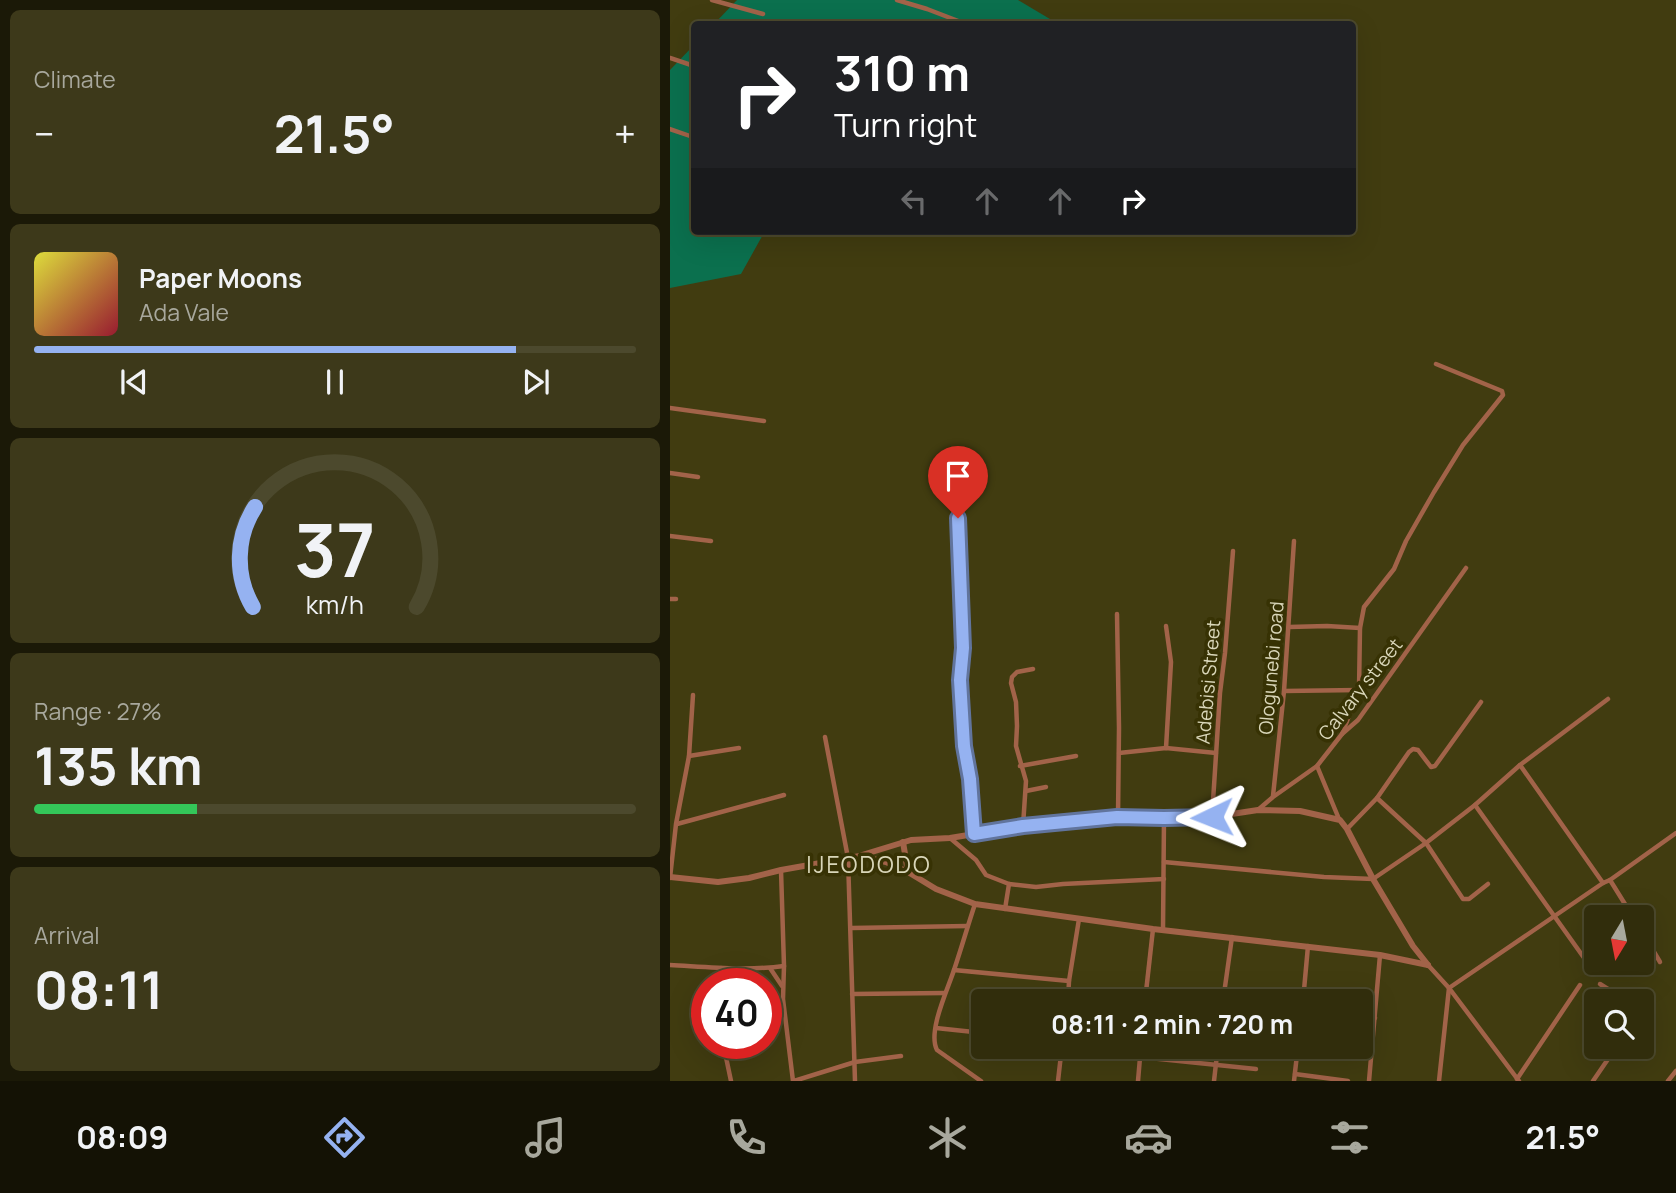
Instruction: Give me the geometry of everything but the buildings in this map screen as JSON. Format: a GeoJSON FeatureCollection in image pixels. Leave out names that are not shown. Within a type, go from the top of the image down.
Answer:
{"type":"FeatureCollection","features":[{"type":"Feature","properties":{"kind":"street"},"geometry":{"type":"LineString","coordinates":[[712,0],[763,14]]}},
{"type":"Feature","properties":{"kind":"street"},"geometry":{"type":"LineString","coordinates":[[897,0],[958,21]]}},
{"type":"Feature","properties":{"kind":"street"},"geometry":{"type":"LineString","coordinates":[[670,58],[691,65]]}},
{"type":"Feature","properties":{"kind":"street"},"geometry":{"type":"LineString","coordinates":[[670,129],[690,135]]}},
{"type":"Feature","properties":{"kind":"street"},"geometry":{"type":"LineString","coordinates":[[1342,734],[1359,690],[1360,628],[1364,607],[1394,569],[1406,541],[1463,445],[1503,395],[1502,391],[1436,364]]}},
{"type":"Feature","properties":{"kind":"street"},"geometry":{"type":"LineString","coordinates":[[670,408],[764,421]]}},
{"type":"Feature","properties":{"kind":"street"},"geometry":{"type":"LineString","coordinates":[[670,473],[698,477]]}},
{"type":"Feature","properties":{"kind":"street"},"geometry":{"type":"LineString","coordinates":[[957,492],[963,648],[960,680],[974,834]]}},
{"type":"Feature","properties":{"kind":"street"},"geometry":{"type":"LineString","coordinates":[[670,536],[711,541]]}},
{"type":"Feature","properties":{"kind":"street","name":"Ologunebi road"},"geometry":{"type":"LineString","coordinates":[[1273,797],[1284,691],[1294,541]]}},
{"type":"Feature","properties":{"kind":"street","name":"Adebisi Street"},"geometry":{"type":"LineString","coordinates":[[1212,817],[1232,551]]}},
{"type":"Feature","properties":{"kind":"street","name":"Calvary street"},"geometry":{"type":"LineString","coordinates":[[1258,810],[1317,766],[1342,734],[1358,720],[1466,568]]}},
{"type":"Feature","properties":{"kind":"street"},"geometry":{"type":"LineString","coordinates":[[1117,614],[1117,817]]}},
{"type":"Feature","properties":{"kind":"street"},"geometry":{"type":"LineString","coordinates":[[1166,626],[1171,662],[1166,747]]}},
{"type":"Feature","properties":{"kind":"street"},"geometry":{"type":"LineString","coordinates":[[1289,627],[1360,628]]}},
{"type":"Feature","properties":{"kind":"street"},"geometry":{"type":"LineString","coordinates":[[1023,826],[1026,781],[1016,746],[1016,702],[1011,683],[1016,672],[1033,669]]}},
{"type":"Feature","properties":{"kind":"street"},"geometry":{"type":"LineString","coordinates":[[1284,691],[1359,690]]}},
{"type":"Feature","properties":{"kind":"street"},"geometry":{"type":"LineString","coordinates":[[693,695],[689,756],[676,824],[670,878],[718,882],[749,878],[860,856],[911,840],[950,838],[1023,826],[1117,817],[1212,817],[1258,810],[1300,811],[1340,820]]}},
{"type":"Feature","properties":{"kind":"street"},"geometry":{"type":"LineString","coordinates":[[1164,862],[1374,879],[1426,844],[1476,805],[1520,765],[1609,699]]}},
{"type":"Feature","properties":{"kind":"street"},"geometry":{"type":"LineString","coordinates":[[1347,829],[1377,798],[1413,749],[1418,750],[1431,767],[1435,766],[1481,702]]}},
{"type":"Feature","properties":{"kind":"street"},"geometry":{"type":"LineString","coordinates":[[825,737],[848,858],[855,1081]]}},
{"type":"Feature","properties":{"kind":"street"},"geometry":{"type":"LineString","coordinates":[[1119,753],[1166,747],[1216,753]]}},
{"type":"Feature","properties":{"kind":"street"},"geometry":{"type":"LineString","coordinates":[[689,756],[739,748]]}},
{"type":"Feature","properties":{"kind":"street"},"geometry":{"type":"LineString","coordinates":[[1020,766],[1076,756]]}},
{"type":"Feature","properties":{"kind":"street"},"geometry":{"type":"LineString","coordinates":[[1520,765],[1603,883]]}},
{"type":"Feature","properties":{"kind":"street"},"geometry":{"type":"LineString","coordinates":[[1317,766],[1340,820],[1413,946],[1449,988],[1518,1080],[1580,985]]}},
{"type":"Feature","properties":{"kind":"street"},"geometry":{"type":"LineString","coordinates":[[1026,791],[1046,787]]}},
{"type":"Feature","properties":{"kind":"street"},"geometry":{"type":"LineString","coordinates":[[676,824],[784,795]]}},
{"type":"Feature","properties":{"kind":"street"},"geometry":{"type":"LineString","coordinates":[[1377,798],[1426,844],[1463,899],[1469,899],[1488,884]]}},
{"type":"Feature","properties":{"kind":"street"},"geometry":{"type":"LineString","coordinates":[[1476,805],[1584,958]]}},
{"type":"Feature","properties":{"kind":"street"},"geometry":{"type":"LineString","coordinates":[[1163,929],[1164,818]]}},
{"type":"Feature","properties":{"kind":"street"},"geometry":{"type":"LineString","coordinates":[[1439,1081],[1449,988],[1676,833]]}},
{"type":"Feature","properties":{"kind":"street"},"geometry":{"type":"LineString","coordinates":[[950,838],[976,860],[986,875],[1009,884],[1036,887],[1164,879]]}},
{"type":"Feature","properties":{"kind":"street"},"geometry":{"type":"LineString","coordinates":[[903,842],[908,872]]}},
{"type":"Feature","properties":{"kind":"street"},"geometry":{"type":"LineString","coordinates":[[860,856],[886,862],[937,889],[975,904],[1153,929],[1380,955],[1428,965]]}},
{"type":"Feature","properties":{"kind":"street"},"geometry":{"type":"LineString","coordinates":[[781,870],[783,987],[793,1081],[854,1062],[901,1056]]}},
{"type":"Feature","properties":{"kind":"street"},"geometry":{"type":"LineString","coordinates":[[1610,880],[1626,905]]}},
{"type":"Feature","properties":{"kind":"street"},"geometry":{"type":"LineString","coordinates":[[1005,909],[1009,884]]}},
{"type":"Feature","properties":{"kind":"street"},"geometry":{"type":"LineString","coordinates":[[975,904],[945,993],[934,1044],[937,1051],[981,1081]]}},
{"type":"Feature","properties":{"kind":"street"},"geometry":{"type":"LineString","coordinates":[[1069,989],[1079,918]]}},
{"type":"Feature","properties":{"kind":"street"},"geometry":{"type":"LineString","coordinates":[[851,928],[968,926]]}},
{"type":"Feature","properties":{"kind":"street"},"geometry":{"type":"LineString","coordinates":[[1147,989],[1153,929]]}},
{"type":"Feature","properties":{"kind":"street"},"geometry":{"type":"LineString","coordinates":[[1226,989],[1232,937]]}},
{"type":"Feature","properties":{"kind":"street"},"geometry":{"type":"LineString","coordinates":[[1304,989],[1308,946]]}},
{"type":"Feature","properties":{"kind":"street"},"geometry":{"type":"LineString","coordinates":[[1654,952],[1660,962]]}},
{"type":"Feature","properties":{"kind":"street"},"geometry":{"type":"LineString","coordinates":[[1369,1081],[1380,955]]}},
{"type":"Feature","properties":{"kind":"street"},"geometry":{"type":"LineString","coordinates":[[670,965],[721,968]]}},
{"type":"Feature","properties":{"kind":"street"},"geometry":{"type":"LineString","coordinates":[[770,968],[784,966]]}},
{"type":"Feature","properties":{"kind":"street"},"geometry":{"type":"LineString","coordinates":[[954,970],[1069,981]]}},
{"type":"Feature","properties":{"kind":"street"},"geometry":{"type":"LineString","coordinates":[[1600,984],[1608,989]]}},
{"type":"Feature","properties":{"kind":"street"},"geometry":{"type":"LineString","coordinates":[[852,994],[945,993]]}},
{"type":"Feature","properties":{"kind":"street"},"geometry":{"type":"LineString","coordinates":[[936,1028],[971,1032]]}},
{"type":"Feature","properties":{"kind":"street"},"geometry":{"type":"LineString","coordinates":[[726,1059],[731,1081]]}},
{"type":"Feature","properties":{"kind":"street"},"geometry":{"type":"LineString","coordinates":[[1058,1081],[1061,1059]]}},
{"type":"Feature","properties":{"kind":"street"},"geometry":{"type":"LineString","coordinates":[[1138,1081],[1140,1059]]}},
{"type":"Feature","properties":{"kind":"street"},"geometry":{"type":"LineString","coordinates":[[1157,1059],[1256,1069]]}},
{"type":"Feature","properties":{"kind":"street"},"geometry":{"type":"LineString","coordinates":[[1214,1081],[1217,1059]]}},
{"type":"Feature","properties":{"kind":"street"},"geometry":{"type":"LineString","coordinates":[[1294,1081],[1297,1059]]}},
{"type":"Feature","properties":{"kind":"street"},"geometry":{"type":"LineString","coordinates":[[1593,1081],[1608,1059]]}},
{"type":"Feature","properties":{"kind":"street"},"geometry":{"type":"LineString","coordinates":[[1668,1081],[1676,1071]]}},
{"type":"Feature","properties":{"kind":"street"},"geometry":{"type":"LineString","coordinates":[[1511,1081],[1512,1073]]}},
{"type":"Feature","properties":{"kind":"street"},"geometry":{"type":"LineString","coordinates":[[1295,1074],[1348,1081]]}},
{"type":"Feature","properties":{"kind":"green space"},"geometry":{"type":"Polygon","coordinates":[[[737,0],[1018,0],[1053,21],[717,21],[737,0]]]}},
{"type":"Feature","properties":{"kind":"green space"},"geometry":{"type":"Polygon","coordinates":[[[691,48],[691,235],[763,235],[741,274],[670,288],[670,70],[691,48]]]}},
{"type":"Feature","properties":{"kind":"district","name":"IJEODODO"},"geometry":{"type":"Point","coordinates":[869,864]}},
{"type":"Feature","properties":{"kind":"route"},"geometry":{"type":"LineString","coordinates":[[958,518],[963,648],[960,680],[974,834],[1023,826],[1117,817],[1212,817]]}}]}
